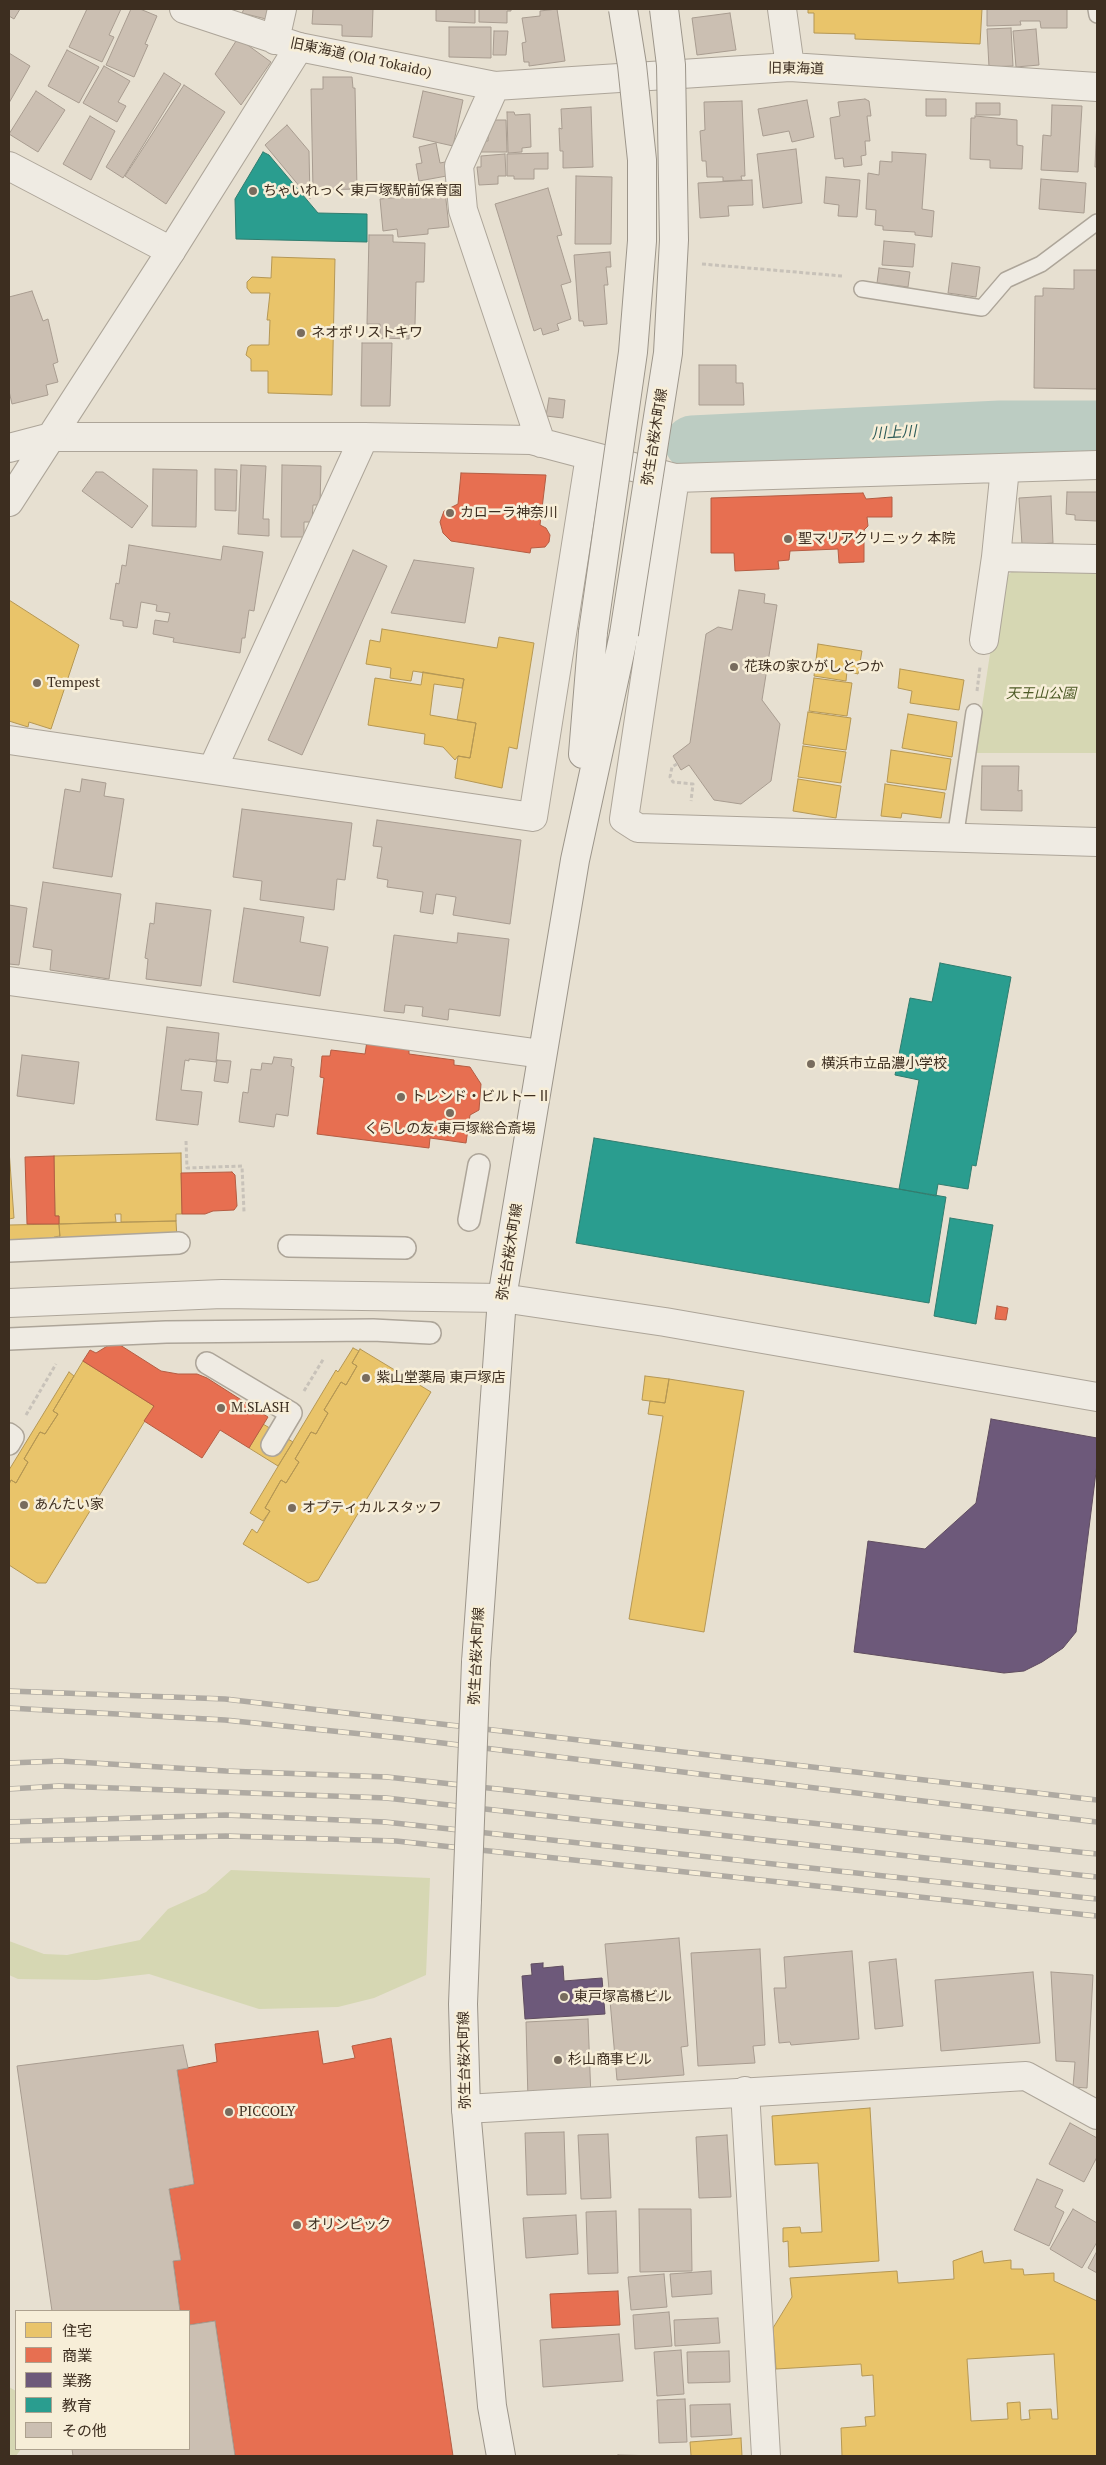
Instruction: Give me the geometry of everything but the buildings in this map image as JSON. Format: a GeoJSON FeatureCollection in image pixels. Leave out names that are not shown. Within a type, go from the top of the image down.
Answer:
{"type":"FeatureCollection","features":[{"type":"Feature","properties":{"kind":"street","name":"旧東海道 (Old Tokaido)"},"geometry":{"type":"LineString","coordinates":[[184,9],[287,43],[495,86]]}},
{"type":"Feature","properties":{"kind":"street"},"geometry":{"type":"LineString","coordinates":[[9,502],[171,251],[287,43],[282,9]]}},
{"type":"Feature","properties":{"kind":"street","name":"弥生台桜木町線"},"geometry":{"type":"LineString","coordinates":[[575,860],[593,632],[633,352],[642,241],[642,160],[632,65],[622,9]]}},
{"type":"Feature","properties":{"kind":"street","name":"弥生台桜木町線"},"geometry":{"type":"LineString","coordinates":[[502,2456],[492,2406],[466,2109],[463,2004],[476,1662],[502,1298],[575,860],[624,634],[668,353],[674,240],[670,65],[664,9]]}},
{"type":"Feature","properties":{"kind":"street"},"geometry":{"type":"LineString","coordinates":[[782,9],[790,67]]}},
{"type":"Feature","properties":{"kind":"street","name":"旧東海道"},"geometry":{"type":"LineString","coordinates":[[495,86],[790,67],[1097,87]]}},
{"type":"Feature","properties":{"kind":"street"},"geometry":{"type":"LineString","coordinates":[[642,470],[662,330],[668,222],[666,137],[661,75]]}},
{"type":"Feature","properties":{"kind":"street"},"geometry":{"type":"LineString","coordinates":[[495,86],[459,166],[463,210],[541,443]]}},
{"type":"Feature","properties":{"kind":"street"},"geometry":{"type":"LineString","coordinates":[[9,166],[171,251]]}},
{"type":"Feature","properties":{"kind":"street"},"geometry":{"type":"LineString","coordinates":[[9,448],[51,437],[364,437],[531,440],[675,478],[1097,465]]}},
{"type":"Feature","properties":{"kind":"street"},"geometry":{"type":"LineString","coordinates":[[213,768],[364,437]]}},
{"type":"Feature","properties":{"kind":"street"},"geometry":{"type":"LineString","coordinates":[[9,740],[213,768],[533,817],[590,456]]}},
{"type":"Feature","properties":{"kind":"street"},"geometry":{"type":"LineString","coordinates":[[984,640],[996,557],[1005,468]]}},
{"type":"Feature","properties":{"kind":"street"},"geometry":{"type":"LineString","coordinates":[[675,478],[624,819],[638,828],[1097,842]]}},
{"type":"Feature","properties":{"kind":"street"},"geometry":{"type":"LineString","coordinates":[[996,557],[1097,559]]}},
{"type":"Feature","properties":{"kind":"street"},"geometry":{"type":"LineString","coordinates":[[9,981],[542,1054]]}},
{"type":"Feature","properties":{"kind":"street"},"geometry":{"type":"LineString","coordinates":[[469,1220],[479,1165]]}},
{"type":"Feature","properties":{"kind":"street"},"geometry":{"type":"LineString","coordinates":[[9,1251],[179,1243]]}},
{"type":"Feature","properties":{"kind":"street"},"geometry":{"type":"LineString","coordinates":[[289,1246],[405,1248]]}},
{"type":"Feature","properties":{"kind":"street"},"geometry":{"type":"LineString","coordinates":[[9,1303],[222,1294],[502,1298],[665,1322],[1097,1397]]}},
{"type":"Feature","properties":{"kind":"street"},"geometry":{"type":"LineString","coordinates":[[9,1338],[176,1332],[373,1330],[430,1333]]}},
{"type":"Feature","properties":{"kind":"street"},"geometry":{"type":"LineString","coordinates":[[207,1363],[291,1413],[272,1445]]}},
{"type":"Feature","properties":{"kind":"street"},"geometry":{"type":"LineString","coordinates":[[466,2109],[1026,2076],[1097,2115]]}},
{"type":"Feature","properties":{"kind":"street"},"geometry":{"type":"LineString","coordinates":[[745,2092],[766,2456]]}},
{"type":"Feature","properties":{"kind":"lane"},"geometry":{"type":"LineString","coordinates":[[1096,9],[1097,15]]}},
{"type":"Feature","properties":{"kind":"lane"},"geometry":{"type":"LineString","coordinates":[[862,288],[982,308],[1006,280],[1040,264],[1097,222]]}},
{"type":"Feature","properties":{"kind":"lane"},"geometry":{"type":"LineString","coordinates":[[955,839],[974,712]]}},
{"type":"Feature","properties":{"kind":"path"},"geometry":{"type":"LineString","coordinates":[[666,261],[856,277],[862,288]]}},
{"type":"Feature","properties":{"kind":"path"},"geometry":{"type":"LineString","coordinates":[[974,712],[984,640]]}},
{"type":"Feature","properties":{"kind":"path"},"geometry":{"type":"LineString","coordinates":[[677,764],[672,767],[670,777],[673,782],[692,784],[691,810]]}},
{"type":"Feature","properties":{"kind":"path"},"geometry":{"type":"LineString","coordinates":[[186,1141],[187,1168],[242,1166],[244,1212]]}},
{"type":"Feature","properties":{"kind":"path"},"geometry":{"type":"LineString","coordinates":[[291,1413],[328,1351]]}},
{"type":"Feature","properties":{"kind":"path"},"geometry":{"type":"LineString","coordinates":[[10,1438],[56,1363]]}},
{"type":"Feature","properties":{"kind":"green space","name":"天王山公園"},"geometry":{"type":"Polygon","coordinates":[[[1014,570],[1097,573],[1097,753],[975,753],[1001,581],[1014,570]]]}},
{"type":"Feature","properties":{"kind":"green space"},"geometry":{"type":"Polygon","coordinates":[[[231,1870],[430,1878],[426,1975],[374,1998],[338,2007],[259,2009],[149,1974],[97,1980],[18,1979],[9,1975],[9,1941],[44,1954],[67,1955],[140,1940],[168,1909],[206,1892],[231,1870]]]}},
{"type":"Feature","properties":{"kind":"green space"},"geometry":{"type":"Polygon","coordinates":[[[9,2387],[15,2390],[15,2450],[20,2450],[16,2456],[9,2456],[9,2387]]]}},
{"type":"Feature","properties":{"kind":"waterway","name":"川上川"},"geometry":{"type":"LineString","coordinates":[[692,443],[1000,428],[1097,428]]}},
{"type":"Feature","properties":{"kind":"railway"},"geometry":{"type":"LineString","coordinates":[[9,1691],[225,1699],[1097,1800]]}},
{"type":"Feature","properties":{"kind":"railway"},"geometry":{"type":"LineString","coordinates":[[9,1708],[225,1720],[401,1738],[1097,1822]]}},
{"type":"Feature","properties":{"kind":"railway"},"geometry":{"type":"LineString","coordinates":[[9,1763],[60,1761],[226,1771],[387,1777],[1097,1854]]}},
{"type":"Feature","properties":{"kind":"railway"},"geometry":{"type":"LineString","coordinates":[[9,1789],[59,1786],[386,1798],[1097,1877]]}},
{"type":"Feature","properties":{"kind":"railway"},"geometry":{"type":"LineString","coordinates":[[9,1822],[226,1815],[385,1822],[1097,1899]]}},
{"type":"Feature","properties":{"kind":"railway"},"geometry":{"type":"LineString","coordinates":[[9,1841],[226,1836],[396,1841],[1097,1916]]}},
{"type":"Feature","properties":{"kind":"place","name":"ちゃいれっく 東戸塚駅前保育園"},"geometry":{"type":"Point","coordinates":[253,191]}},
{"type":"Feature","properties":{"kind":"place","name":"ネオポリストキワ"},"geometry":{"type":"Point","coordinates":[301,333]}},
{"type":"Feature","properties":{"kind":"place","name":"カローラ神奈川"},"geometry":{"type":"Point","coordinates":[450,513]}},
{"type":"Feature","properties":{"kind":"place","name":"聖マリアクリニック 本院"},"geometry":{"type":"Point","coordinates":[788,539]}},
{"type":"Feature","properties":{"kind":"place","name":"花珠の家ひがしとつか"},"geometry":{"type":"Point","coordinates":[734,667]}},
{"type":"Feature","properties":{"kind":"place","name":"Tempest"},"geometry":{"type":"Point","coordinates":[37,683]}},
{"type":"Feature","properties":{"kind":"place","name":"横浜市立品濃小学校"},"geometry":{"type":"Point","coordinates":[811,1064]}},
{"type":"Feature","properties":{"kind":"place","name":"トレンド・ビルトーⅡ"},"geometry":{"type":"Point","coordinates":[401,1097]}},
{"type":"Feature","properties":{"kind":"place","name":"くらしの友 東戸塚総合斎場"},"geometry":{"type":"Point","coordinates":[450,1113]}},
{"type":"Feature","properties":{"kind":"place","name":"紫山堂薬局 東戸塚店"},"geometry":{"type":"Point","coordinates":[366,1378]}},
{"type":"Feature","properties":{"kind":"place","name":"M.SLASH"},"geometry":{"type":"Point","coordinates":[221,1408]}},
{"type":"Feature","properties":{"kind":"place","name":"あんたい家"},"geometry":{"type":"Point","coordinates":[24,1505]}},
{"type":"Feature","properties":{"kind":"place","name":"オプティカルスタッフ"},"geometry":{"type":"Point","coordinates":[292,1508]}},
{"type":"Feature","properties":{"kind":"place","name":"東戸塚高橋ビル"},"geometry":{"type":"Point","coordinates":[564,1997]}},
{"type":"Feature","properties":{"kind":"place","name":"杉山商事ビル"},"geometry":{"type":"Point","coordinates":[558,2060]}},
{"type":"Feature","properties":{"kind":"place","name":"PICCOLY"},"geometry":{"type":"Point","coordinates":[229,2112]}},
{"type":"Feature","properties":{"kind":"place","name":"オリンピック"},"geometry":{"type":"Point","coordinates":[297,2225]}}]}
